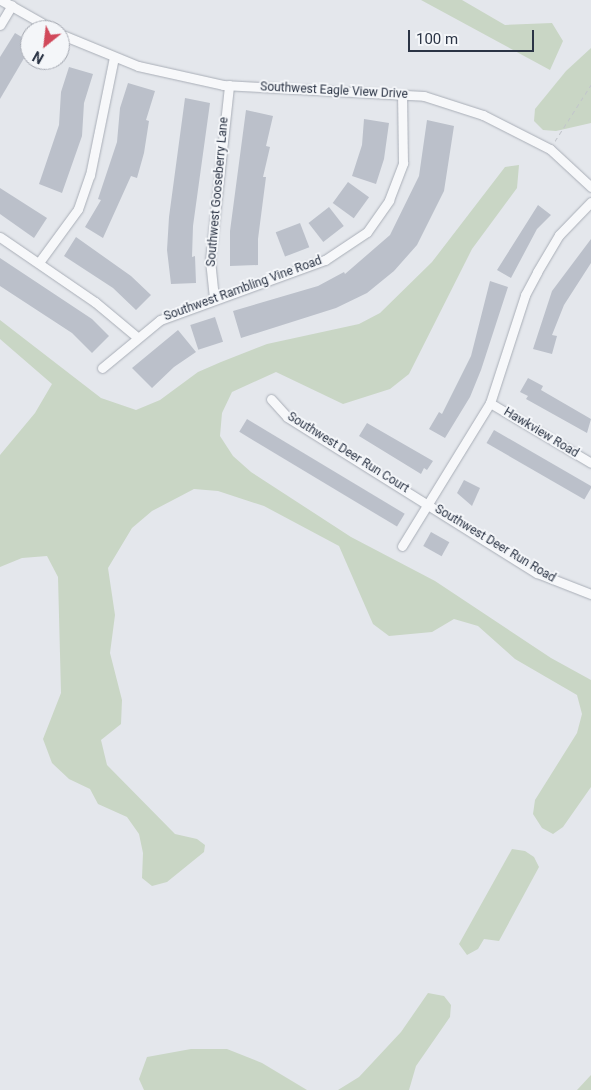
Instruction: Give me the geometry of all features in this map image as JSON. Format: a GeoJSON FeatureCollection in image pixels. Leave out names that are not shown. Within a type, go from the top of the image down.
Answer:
{"type":"FeatureCollection","features":[{"type":"Feature","properties":{"kind":"street"},"geometry":{"type":"LineString","coordinates":[[1,0],[9,2],[38,20]]}},
{"type":"Feature","properties":{"kind":"street"},"geometry":{"type":"LineString","coordinates":[[0,26],[9,2]]}},
{"type":"Feature","properties":{"kind":"street","name":"Southwest Eagle View Drive"},"geometry":{"type":"LineString","coordinates":[[70,38],[138,66],[229,86],[424,96],[483,116],[550,149],[591,187]]}},
{"type":"Feature","properties":{"kind":"street"},"geometry":{"type":"LineString","coordinates":[[40,261],[78,209],[90,175],[114,57]]}},
{"type":"Feature","properties":{"kind":"street","name":"Southwest Gooseberry Lane"},"geometry":{"type":"LineString","coordinates":[[214,298],[210,261],[229,86]]}},
{"type":"Feature","properties":{"kind":"street","name":"Southwest Rambling Vine Road"},"geometry":{"type":"LineString","coordinates":[[102,368],[136,337],[160,320],[214,298],[325,260],[367,232],[389,200],[403,163],[402,95]]}},
{"type":"Feature","properties":{"kind":"street"},"geometry":{"type":"LineString","coordinates":[[402,546],[490,403],[525,295],[560,235],[591,202]]}},
{"type":"Feature","properties":{"kind":"street"},"geometry":{"type":"LineString","coordinates":[[0,237],[40,261],[123,323],[136,337]]}},
{"type":"Feature","properties":{"kind":"street","name":"Southwest Deer Run Court"},"geometry":{"type":"LineString","coordinates":[[270,399],[287,417],[428,503]]}},
{"type":"Feature","properties":{"kind":"street","name":"Hawkview Road"},"geometry":{"type":"LineString","coordinates":[[490,403],[591,463]]}},
{"type":"Feature","properties":{"kind":"street","name":"Southwest Deer Run Road"},"geometry":{"type":"LineString","coordinates":[[428,503],[537,572],[567,587],[591,594]]}},
{"type":"Feature","properties":{"kind":"path"},"geometry":{"type":"LineString","coordinates":[[550,149],[591,85]]}},
{"type":"Feature","properties":{"kind":"green space"},"geometry":{"type":"Polygon","coordinates":[[[421,0],[462,0],[505,25],[552,23],[563,41],[550,70],[421,0]]]}},
{"type":"Feature","properties":{"kind":"green space"},"geometry":{"type":"Polygon","coordinates":[[[591,48],[591,123],[556,131],[543,130],[534,121],[535,109],[566,71],[591,48]]]}},
{"type":"Feature","properties":{"kind":"green space"},"geometry":{"type":"Polygon","coordinates":[[[519,165],[517,188],[472,249],[409,374],[390,389],[343,404],[276,372],[232,392],[222,413],[220,436],[233,456],[251,472],[351,537],[435,581],[551,658],[591,680],[591,787],[563,827],[553,834],[542,828],[533,814],[535,800],[577,733],[582,714],[577,695],[515,659],[478,626],[454,619],[432,632],[389,636],[373,624],[339,546],[264,506],[218,491],[194,489],[152,511],[132,528],[108,568],[115,615],[110,653],[122,700],[121,724],[101,740],[107,765],[175,834],[197,839],[205,845],[204,852],[167,882],[152,886],[142,878],[143,853],[139,834],[127,817],[98,804],[90,789],[69,779],[52,763],[43,739],[61,693],[58,577],[47,556],[22,558],[0,567],[0,455],[35,413],[52,384],[0,339],[0,320],[101,398],[136,410],[160,400],[198,372],[221,362],[267,344],[359,324],[380,313],[432,262],[505,167],[519,165]]]}},
{"type":"Feature","properties":{"kind":"green space"},"geometry":{"type":"Polygon","coordinates":[[[512,849],[525,851],[534,857],[539,867],[499,941],[484,939],[478,949],[467,955],[459,944],[512,849]]]}},
{"type":"Feature","properties":{"kind":"green space"},"geometry":{"type":"Polygon","coordinates":[[[428,993],[444,996],[451,1005],[450,1017],[416,1066],[409,1090],[338,1090],[359,1077],[401,1032],[428,993]]]}},
{"type":"Feature","properties":{"kind":"green space"},"geometry":{"type":"Polygon","coordinates":[[[191,1049],[227,1049],[262,1063],[307,1090],[144,1090],[139,1079],[147,1057],[191,1049]]]}},
{"type":"Feature","properties":{"kind":"green space"},"geometry":{"type":"Polygon","coordinates":[[[591,1075],[591,1090],[577,1090],[591,1075]]]}},
{"type":"Feature","properties":{"kind":"building"},"geometry":{"type":"Polygon","coordinates":[[[15,33],[20,36],[20,65],[0,99],[0,57],[15,33]]]}},
{"type":"Feature","properties":{"kind":"building"},"geometry":{"type":"Polygon","coordinates":[[[70,67],[93,74],[84,103],[82,136],[62,193],[39,184],[59,125],[61,92],[70,67]]]}},
{"type":"Feature","properties":{"kind":"building"},"geometry":{"type":"Polygon","coordinates":[[[128,83],[155,91],[146,120],[149,121],[144,153],[137,178],[131,176],[103,238],[85,227],[101,200],[98,199],[117,142],[120,108],[128,83]]]}},
{"type":"Feature","properties":{"kind":"building"},"geometry":{"type":"Polygon","coordinates":[[[185,98],[210,103],[193,226],[192,257],[195,256],[196,283],[171,284],[167,250],[169,217],[185,98]]]}},
{"type":"Feature","properties":{"kind":"building"},"geometry":{"type":"Polygon","coordinates":[[[246,110],[273,116],[266,146],[270,147],[263,177],[266,177],[258,239],[258,265],[230,266],[230,231],[246,110]]]}},
{"type":"Feature","properties":{"kind":"building"},"geometry":{"type":"Polygon","coordinates":[[[364,119],[389,123],[384,159],[376,184],[352,176],[362,145],[364,119]]]}},
{"type":"Feature","properties":{"kind":"building"},"geometry":{"type":"Polygon","coordinates":[[[427,120],[454,126],[444,191],[417,245],[394,271],[367,293],[336,308],[241,338],[233,311],[318,286],[344,272],[345,274],[390,235],[419,176],[427,120]]]}},
{"type":"Feature","properties":{"kind":"building"},"geometry":{"type":"Polygon","coordinates":[[[348,182],[369,197],[354,218],[333,203],[348,182]]]}},
{"type":"Feature","properties":{"kind":"building"},"geometry":{"type":"Polygon","coordinates":[[[0,188],[47,218],[34,238],[0,214],[0,188]]]}},
{"type":"Feature","properties":{"kind":"building"},"geometry":{"type":"Polygon","coordinates":[[[538,205],[551,215],[537,229],[511,278],[497,270],[538,205]]]}},
{"type":"Feature","properties":{"kind":"building"},"geometry":{"type":"Polygon","coordinates":[[[329,207],[344,226],[323,242],[309,223],[329,207]]]}},
{"type":"Feature","properties":{"kind":"building"},"geometry":{"type":"Polygon","coordinates":[[[300,223],[309,247],[285,257],[276,232],[300,223]]]}},
{"type":"Feature","properties":{"kind":"building"},"geometry":{"type":"Polygon","coordinates":[[[76,237],[131,276],[151,295],[136,310],[113,288],[64,256],[76,237]]]}},
{"type":"Feature","properties":{"kind":"building"},"geometry":{"type":"Polygon","coordinates":[[[591,239],[591,263],[564,305],[552,335],[557,336],[552,354],[533,349],[552,291],[591,239]]]}},
{"type":"Feature","properties":{"kind":"building"},"geometry":{"type":"Polygon","coordinates":[[[0,258],[92,319],[109,336],[92,353],[72,333],[0,286],[0,258]]]}},
{"type":"Feature","properties":{"kind":"building"},"geometry":{"type":"Polygon","coordinates":[[[490,281],[508,287],[481,370],[470,397],[445,438],[429,429],[439,412],[442,414],[471,356],[490,281]]]}},
{"type":"Feature","properties":{"kind":"building"},"geometry":{"type":"Polygon","coordinates":[[[215,317],[223,342],[198,350],[190,325],[215,317]]]}},
{"type":"Feature","properties":{"kind":"building"},"geometry":{"type":"Polygon","coordinates":[[[178,330],[196,352],[174,367],[152,388],[132,368],[178,330]]]}},
{"type":"Feature","properties":{"kind":"building"},"geometry":{"type":"Polygon","coordinates":[[[528,378],[543,386],[541,390],[591,419],[587,433],[526,399],[528,396],[520,392],[528,378]]]}},
{"type":"Feature","properties":{"kind":"building"},"geometry":{"type":"Polygon","coordinates":[[[247,419],[405,514],[397,527],[239,432],[247,419]]]}},
{"type":"Feature","properties":{"kind":"building"},"geometry":{"type":"Polygon","coordinates":[[[367,423],[433,461],[427,470],[424,468],[421,474],[359,436],[367,423]]]}},
{"type":"Feature","properties":{"kind":"building"},"geometry":{"type":"Polygon","coordinates":[[[494,430],[591,486],[584,499],[486,443],[494,430]]]}},
{"type":"Feature","properties":{"kind":"building"},"geometry":{"type":"Polygon","coordinates":[[[464,480],[480,488],[472,506],[457,493],[464,480]]]}},
{"type":"Feature","properties":{"kind":"building"},"geometry":{"type":"Polygon","coordinates":[[[431,532],[449,542],[442,556],[423,546],[431,532]]]}}]}
